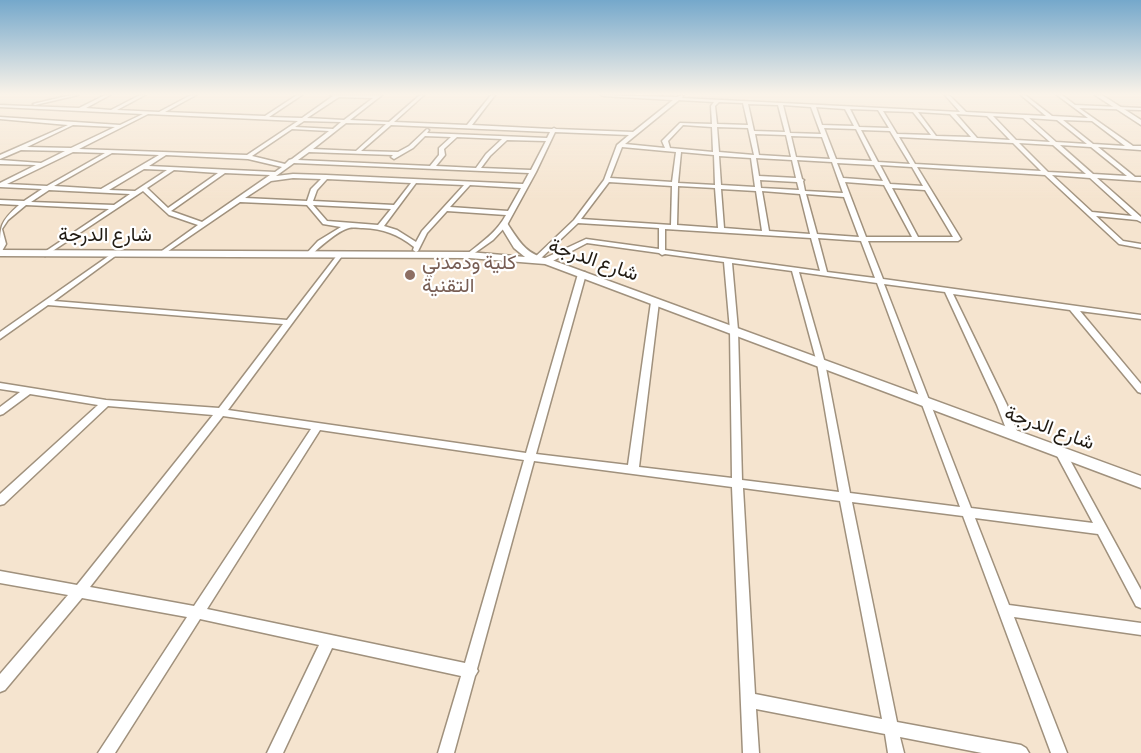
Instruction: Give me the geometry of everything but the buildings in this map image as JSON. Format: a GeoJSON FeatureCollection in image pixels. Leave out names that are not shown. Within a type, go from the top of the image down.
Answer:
{"type":"FeatureCollection","features":[{"type":"Feature","properties":{"kind":"street"},"geometry":{"type":"LineString","coordinates":[[0,157],[59,130]]}},
{"type":"Feature","properties":{"kind":"street"},"geometry":{"type":"LineString","coordinates":[[0,185],[113,130]]}},
{"type":"Feature","properties":{"kind":"street"},"geometry":{"type":"LineString","coordinates":[[248,157],[290,130]]}},
{"type":"Feature","properties":{"kind":"street"},"geometry":{"type":"LineString","coordinates":[[161,254],[240,200],[333,130]]}},
{"type":"Feature","properties":{"kind":"street"},"geometry":{"type":"LineString","coordinates":[[357,152],[382,130]]}},
{"type":"Feature","properties":{"kind":"street"},"geometry":{"type":"LineString","coordinates":[[387,165],[398,154],[411,147],[426,130]]}},
{"type":"Feature","properties":{"kind":"street"},"geometry":{"type":"LineString","coordinates":[[469,255],[491,239],[504,225],[553,130]]}},
{"type":"Feature","properties":{"kind":"street"},"geometry":{"type":"LineString","coordinates":[[572,130],[633,134]]}},
{"type":"Feature","properties":{"kind":"street"},"geometry":{"type":"LineString","coordinates":[[541,260],[576,221],[607,180],[620,145],[638,130]]}},
{"type":"Feature","properties":{"kind":"street"},"geometry":{"type":"LineString","coordinates":[[668,150],[665,141],[676,130]]}},
{"type":"Feature","properties":{"kind":"street"},"geometry":{"type":"LineString","coordinates":[[716,130],[721,230]]}},
{"type":"Feature","properties":{"kind":"street"},"geometry":{"type":"LineString","coordinates":[[751,130],[766,233]]}},
{"type":"Feature","properties":{"kind":"street"},"geometry":{"type":"LineString","coordinates":[[759,130],[825,136]]}},
{"type":"Feature","properties":{"kind":"street"},"geometry":{"type":"LineString","coordinates":[[787,130],[824,274]]}},
{"type":"Feature","properties":{"kind":"street"},"geometry":{"type":"LineString","coordinates":[[823,130],[1059,753]]}},
{"type":"Feature","properties":{"kind":"street"},"geometry":{"type":"LineString","coordinates":[[858,130],[916,239]]}},
{"type":"Feature","properties":{"kind":"street"},"geometry":{"type":"LineString","coordinates":[[877,130],[975,140],[1141,148]]}},
{"type":"Feature","properties":{"kind":"street"},"geometry":{"type":"LineString","coordinates":[[929,130],[935,137]]}},
{"type":"Feature","properties":{"kind":"street"},"geometry":{"type":"LineString","coordinates":[[967,130],[975,140]]}},
{"type":"Feature","properties":{"kind":"street"},"geometry":{"type":"LineString","coordinates":[[1004,130],[1123,245],[1141,246]]}},
{"type":"Feature","properties":{"kind":"street"},"geometry":{"type":"LineString","coordinates":[[1039,130],[1140,218]]}},
{"type":"Feature","properties":{"kind":"street"},"geometry":{"type":"LineString","coordinates":[[1073,130],[1141,184]]}},
{"type":"Feature","properties":{"kind":"street"},"geometry":{"type":"LineString","coordinates":[[1108,130],[1141,154]]}},
{"type":"Feature","properties":{"kind":"street"},"geometry":{"type":"LineString","coordinates":[[576,221],[864,239],[958,239],[895,132]]}},
{"type":"Feature","properties":{"kind":"street"},"geometry":{"type":"LineString","coordinates":[[423,134],[549,140]]}},
{"type":"Feature","properties":{"kind":"street"},"geometry":{"type":"LineString","coordinates":[[432,168],[442,155],[441,149],[455,136]]}},
{"type":"Feature","properties":{"kind":"street"},"geometry":{"type":"LineString","coordinates":[[477,170],[488,155],[506,138]]}},
{"type":"Feature","properties":{"kind":"street"},"geometry":{"type":"LineString","coordinates":[[620,145],[718,154],[1137,179]]}},
{"type":"Feature","properties":{"kind":"street"},"geometry":{"type":"LineString","coordinates":[[19,148],[248,157],[285,166]]}},
{"type":"Feature","properties":{"kind":"street"},"geometry":{"type":"LineString","coordinates":[[307,150],[398,154]]}},
{"type":"Feature","properties":{"kind":"street"},"geometry":{"type":"LineString","coordinates":[[674,226],[679,151]]}},
{"type":"Feature","properties":{"kind":"street"},"geometry":{"type":"LineString","coordinates":[[0,252],[3,244],[0,230],[3,221],[49,188],[111,152]]}},
{"type":"Feature","properties":{"kind":"street"},"geometry":{"type":"LineString","coordinates":[[102,190],[165,154]]}},
{"type":"Feature","properties":{"kind":"street"},"geometry":{"type":"LineString","coordinates":[[291,161],[533,172]]}},
{"type":"Feature","properties":{"kind":"street"},"geometry":{"type":"LineString","coordinates":[[0,162],[41,165]]}},
{"type":"Feature","properties":{"kind":"street"},"geometry":{"type":"LineString","coordinates":[[309,204],[314,189],[347,164]]}},
{"type":"Feature","properties":{"kind":"street"},"geometry":{"type":"LineString","coordinates":[[143,167],[275,174]]}},
{"type":"Feature","properties":{"kind":"street"},"geometry":{"type":"LineString","coordinates":[[45,254],[172,169]]}},
{"type":"Feature","properties":{"kind":"street"},"geometry":{"type":"LineString","coordinates":[[167,211],[223,172]]}},
{"type":"Feature","properties":{"kind":"street"},"geometry":{"type":"LineString","coordinates":[[267,180],[293,176],[525,186]]}},
{"type":"Feature","properties":{"kind":"street"},"geometry":{"type":"LineString","coordinates":[[757,178],[801,180]]}},
{"type":"Feature","properties":{"kind":"street"},"geometry":{"type":"LineString","coordinates":[[607,180],[848,195]]}},
{"type":"Feature","properties":{"kind":"street"},"geometry":{"type":"LineString","coordinates":[[842,180],[928,188]]}},
{"type":"Feature","properties":{"kind":"street"},"geometry":{"type":"LineString","coordinates":[[381,226],[415,181]]}},
{"type":"Feature","properties":{"kind":"street"},"geometry":{"type":"LineString","coordinates":[[416,251],[424,232],[468,184]]}},
{"type":"Feature","properties":{"kind":"street"},"geometry":{"type":"LineString","coordinates":[[0,185],[137,193]]}},
{"type":"Feature","properties":{"kind":"street"},"geometry":{"type":"LineString","coordinates":[[144,188],[167,211],[204,225]]}},
{"type":"Feature","properties":{"kind":"street"},"geometry":{"type":"LineString","coordinates":[[240,200],[394,207]]}},
{"type":"Feature","properties":{"kind":"street"},"geometry":{"type":"LineString","coordinates":[[0,202],[115,207]]}},
{"type":"Feature","properties":{"kind":"street"},"geometry":{"type":"LineString","coordinates":[[309,204],[325,224],[381,226],[405,236],[416,251]]}},
{"type":"Feature","properties":{"kind":"street"},"geometry":{"type":"LineString","coordinates":[[447,209],[510,213]]}},
{"type":"Feature","properties":{"kind":"street"},"geometry":{"type":"LineString","coordinates":[[1089,214],[1140,218]]}},
{"type":"Feature","properties":{"kind":"street"},"geometry":{"type":"LineString","coordinates":[[309,255],[320,242],[351,224]]}},
{"type":"Feature","properties":{"kind":"street"},"geometry":{"type":"LineString","coordinates":[[504,225],[517,246],[541,260]]}},
{"type":"Feature","properties":{"kind":"street"},"geometry":{"type":"LineString","coordinates":[[662,226],[662,253]]}},
{"type":"Feature","properties":{"kind":"street"},"geometry":{"type":"LineString","coordinates":[[541,260],[586,241],[1141,317]]}},
{"type":"Feature","properties":{"kind":"street","name":"شارع الدرجة"},"geometry":{"type":"LineString","coordinates":[[0,252],[340,255],[416,251],[541,260],[1141,482]]}},
{"type":"Feature","properties":{"kind":"street"},"geometry":{"type":"LineString","coordinates":[[0,336],[114,254]]}},
{"type":"Feature","properties":{"kind":"street"},"geometry":{"type":"LineString","coordinates":[[0,685],[79,592],[221,412],[340,255]]}},
{"type":"Feature","properties":{"kind":"street"},"geometry":{"type":"LineString","coordinates":[[728,262],[734,330],[737,483],[751,753]]}},
{"type":"Feature","properties":{"kind":"street"},"geometry":{"type":"LineString","coordinates":[[795,270],[821,363],[896,753]]}},
{"type":"Feature","properties":{"kind":"street"},"geometry":{"type":"LineString","coordinates":[[447,753],[582,274]]}},
{"type":"Feature","properties":{"kind":"street"},"geometry":{"type":"LineString","coordinates":[[948,291],[1002,405],[1013,434]]}},
{"type":"Feature","properties":{"kind":"street"},"geometry":{"type":"LineString","coordinates":[[633,469],[655,302]]}},
{"type":"Feature","properties":{"kind":"street"},"geometry":{"type":"LineString","coordinates":[[45,303],[287,322]]}},
{"type":"Feature","properties":{"kind":"street"},"geometry":{"type":"LineString","coordinates":[[1073,308],[1141,390]]}},
{"type":"Feature","properties":{"kind":"street"},"geometry":{"type":"LineString","coordinates":[[0,386],[106,403],[221,412],[530,457],[1100,529]]}},
{"type":"Feature","properties":{"kind":"street"},"geometry":{"type":"LineString","coordinates":[[0,412],[29,390]]}},
{"type":"Feature","properties":{"kind":"street"},"geometry":{"type":"LineString","coordinates":[[0,501],[106,403]]}},
{"type":"Feature","properties":{"kind":"street"},"geometry":{"type":"LineString","coordinates":[[106,753],[318,426]]}},
{"type":"Feature","properties":{"kind":"street"},"geometry":{"type":"LineString","coordinates":[[1060,452],[1141,602]]}},
{"type":"Feature","properties":{"kind":"street"},"geometry":{"type":"LineString","coordinates":[[0,577],[198,613],[471,670]]}},
{"type":"Feature","properties":{"kind":"street"},"geometry":{"type":"LineString","coordinates":[[1004,610],[1141,629]]}},
{"type":"Feature","properties":{"kind":"street"},"geometry":{"type":"LineString","coordinates":[[275,753],[329,640]]}},
{"type":"Feature","properties":{"kind":"street"},"geometry":{"type":"LineString","coordinates":[[748,700],[1021,753]]}},
{"type":"Feature","properties":{"kind":"place","name":"كلية ودمدني التقنية"},"geometry":{"type":"Point","coordinates":[410,275]}}]}
